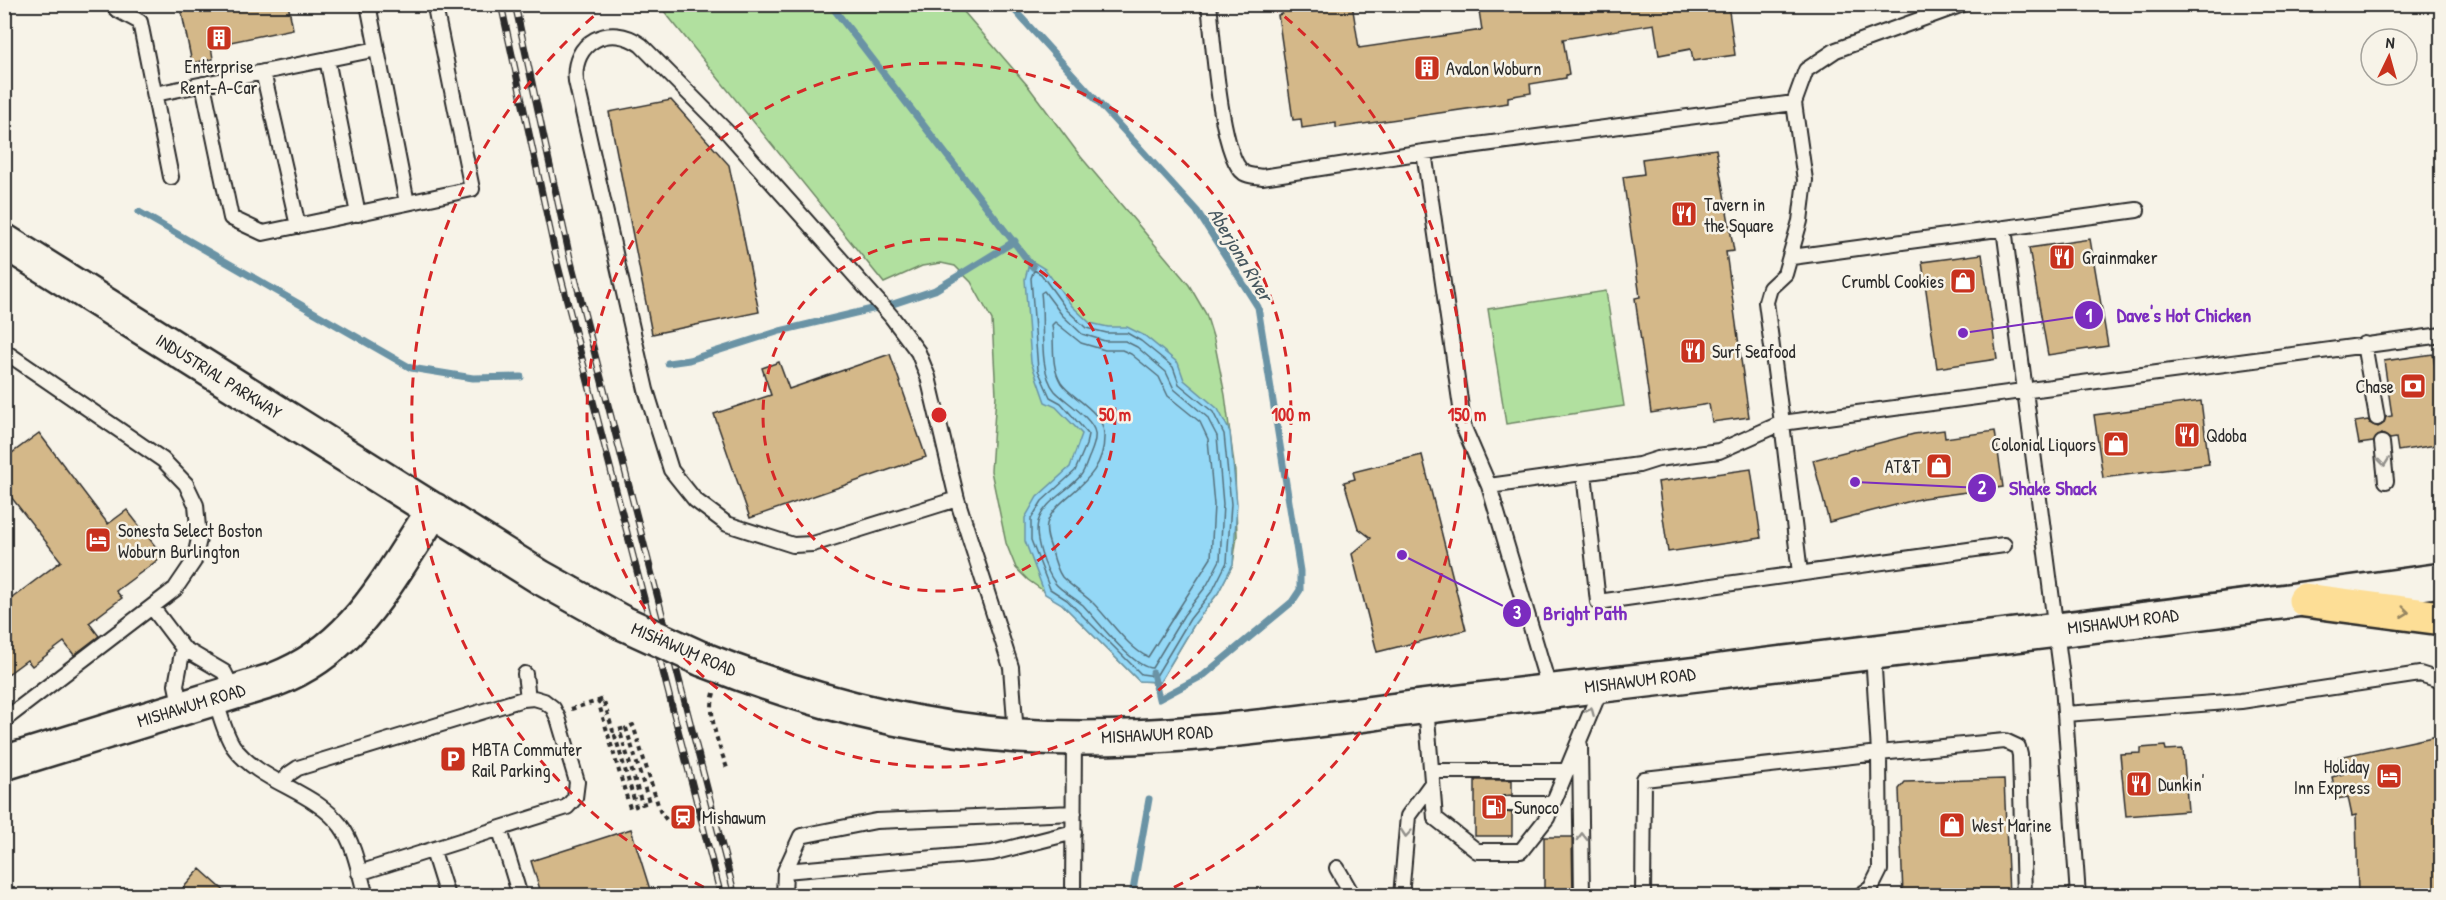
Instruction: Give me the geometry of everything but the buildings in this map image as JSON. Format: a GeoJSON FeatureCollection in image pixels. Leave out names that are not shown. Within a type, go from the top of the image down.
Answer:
{"type":"FeatureCollection","features":[{"type":"Feature","properties":{"kind":"highway"},"geometry":{"type":"LineString","coordinates":[[2305,600],[2442,618]]}},
{"type":"Feature","properties":{"kind":"main road","name":"INDUSTRIAL PARKWAY"},"geometry":{"type":"LineString","coordinates":[[4,241],[434,510]]}},
{"type":"Feature","properties":{"kind":"main road","name":"MISHAWUM ROAD"},"geometry":{"type":"LineString","coordinates":[[4,763],[181,709],[301,669],[337,645],[361,618],[434,510],[540,577],[621,622],[712,663],[809,696],[864,711],[953,728],[1016,735],[1166,736],[2305,600],[2442,580]]}},
{"type":"Feature","properties":{"kind":"lane"},"geometry":{"type":"LineString","coordinates":[[115,4],[116,9],[140,22],[171,177]]}},
{"type":"Feature","properties":{"kind":"lane"},"geometry":{"type":"LineString","coordinates":[[368,4],[408,203]]}},
{"type":"Feature","properties":{"kind":"lane"},"geometry":{"type":"LineString","coordinates":[[1209,4],[1224,129],[1233,160],[1245,174],[1262,177],[1424,152],[1794,104]]}},
{"type":"Feature","properties":{"kind":"lane"},"geometry":{"type":"LineString","coordinates":[[1800,573],[1766,302],[1770,288],[1785,274],[1792,257],[1800,221],[1805,180],[1794,104],[1806,70],[1836,50],[1963,4]]}},
{"type":"Feature","properties":{"kind":"lane"},"geometry":{"type":"LineString","coordinates":[[203,84],[231,218],[262,233],[472,189],[435,7]]}},
{"type":"Feature","properties":{"kind":"lane"},"geometry":{"type":"LineString","coordinates":[[957,499],[803,546],[788,544],[727,524],[709,512],[686,491],[666,458],[646,390],[576,81],[575,65],[588,44],[602,36],[619,34],[641,45],[729,134],[891,316],[918,352],[926,369],[957,499],[1011,667],[1016,735]]}},
{"type":"Feature","properties":{"kind":"lane"},"geometry":{"type":"LineString","coordinates":[[155,94],[376,49]]}},
{"type":"Feature","properties":{"kind":"lane"},"geometry":{"type":"LineString","coordinates":[[327,59],[358,213]]}},
{"type":"Feature","properties":{"kind":"lane"},"geometry":{"type":"LineString","coordinates":[[263,72],[298,226]]}},
{"type":"Feature","properties":{"kind":"lane"},"geometry":{"type":"LineString","coordinates":[[1424,152],[1464,428],[1489,486],[1550,691]]}},
{"type":"Feature","properties":{"kind":"lane"},"geometry":{"type":"LineString","coordinates":[[1792,257],[2137,210]]}},
{"type":"Feature","properties":{"kind":"lane"},"geometry":{"type":"LineString","coordinates":[[2004,228],[2065,714],[2078,896]]}},
{"type":"Feature","properties":{"kind":"lane"},"geometry":{"type":"LineString","coordinates":[[1489,486],[1719,451],[1782,423],[2442,334]]}},
{"type":"Feature","properties":{"kind":"lane"},"geometry":{"type":"LineString","coordinates":[[2364,344],[2377,418]]}},
{"type":"Feature","properties":{"kind":"lane"},"geometry":{"type":"LineString","coordinates":[[4,351],[163,460],[186,484],[198,516],[197,550],[182,580],[152,607],[4,720]]}},
{"type":"Feature","properties":{"kind":"lane"},"geometry":{"type":"LineString","coordinates":[[2382,443],[2386,481]]}},
{"type":"Feature","properties":{"kind":"lane"},"geometry":{"type":"LineString","coordinates":[[1584,473],[1599,602],[2004,544]]}},
{"type":"Feature","properties":{"kind":"lane"},"geometry":{"type":"LineString","coordinates":[[152,607],[183,648],[224,672],[228,736],[236,750],[252,764],[326,811],[340,824],[349,840],[366,896]]}},
{"type":"Feature","properties":{"kind":"lane"},"geometry":{"type":"LineString","coordinates":[[181,709],[176,686],[183,648]]}},
{"type":"Feature","properties":{"kind":"lane"},"geometry":{"type":"LineString","coordinates":[[1860,896],[1870,888],[1880,870],[1879,753],[1873,652]]}},
{"type":"Feature","properties":{"kind":"lane"},"geometry":{"type":"LineString","coordinates":[[525,674],[528,698]]}},
{"type":"Feature","properties":{"kind":"lane"},"geometry":{"type":"LineString","coordinates":[[2065,714],[2241,701],[2420,674],[2442,681]]}},
{"type":"Feature","properties":{"kind":"lane"},"geometry":{"type":"LineString","coordinates":[[1426,706],[1435,818],[1477,851],[1521,852],[1547,818],[1602,685]]}},
{"type":"Feature","properties":{"kind":"lane"},"geometry":{"type":"LineString","coordinates":[[282,783],[298,768],[528,698],[544,701],[556,713],[576,777],[575,798],[567,807],[558,812],[359,873]]}},
{"type":"Feature","properties":{"kind":"lane"},"geometry":{"type":"LineString","coordinates":[[1072,896],[1074,737]]}},
{"type":"Feature","properties":{"kind":"lane"},"geometry":{"type":"LineString","coordinates":[[1580,737],[1582,896]]}},
{"type":"Feature","properties":{"kind":"lane"},"geometry":{"type":"LineString","coordinates":[[1643,896],[1644,779],[2005,741],[2016,745],[2020,755],[2024,896]]}},
{"type":"Feature","properties":{"kind":"lane"},"geometry":{"type":"LineString","coordinates":[[1432,777],[1567,771]]}},
{"type":"Feature","properties":{"kind":"lane"},"geometry":{"type":"LineString","coordinates":[[1401,896],[1408,816],[1432,777]]}},
{"type":"Feature","properties":{"kind":"lane"},"geometry":{"type":"LineString","coordinates":[[1506,804],[1553,804]]}},
{"type":"Feature","properties":{"kind":"lane"},"geometry":{"type":"LineString","coordinates":[[784,896],[785,871],[801,836],[876,821],[1074,813]]}},
{"type":"Feature","properties":{"kind":"lane"},"geometry":{"type":"LineString","coordinates":[[500,830],[520,896]]}},
{"type":"Feature","properties":{"kind":"lane"},"geometry":{"type":"LineString","coordinates":[[785,871],[992,854],[1074,832]]}},
{"type":"Feature","properties":{"kind":"lane"},"geometry":{"type":"LineString","coordinates":[[433,850],[447,896]]}},
{"type":"Feature","properties":{"kind":"lane"},"geometry":{"type":"LineString","coordinates":[[1337,868],[1353,896]]}},
{"type":"Feature","properties":{"kind":"path"},"geometry":{"type":"LineString","coordinates":[[712,663],[711,703],[715,731],[728,771]]}},
{"type":"Feature","properties":{"kind":"path"},"geometry":{"type":"LineString","coordinates":[[556,713],[603,699],[613,731],[633,725],[662,816],[668,822],[678,824]]}},
{"type":"Feature","properties":{"kind":"path"},"geometry":{"type":"LineString","coordinates":[[598,701],[630,808],[636,806],[615,736],[621,735],[642,804],[649,802],[626,728]]}},
{"type":"Feature","properties":{"kind":"green space"},"geometry":{"type":"Polygon","coordinates":[[[659,5],[958,5],[1028,86],[1081,157],[1189,285],[1206,314],[1214,340],[1225,395],[1235,472],[1237,536],[1233,564],[1218,593],[1195,623],[1160,682],[1139,681],[1062,604],[1028,580],[1016,568],[1006,543],[991,471],[996,395],[992,320],[971,282],[955,266],[941,263],[922,266],[884,283],[659,5]]]}},
{"type":"Feature","properties":{"kind":"green space"},"geometry":{"type":"Polygon","coordinates":[[[1606,291],[1624,406],[1506,424],[1488,309],[1606,291]]]}},
{"type":"Feature","properties":{"kind":"water"},"geometry":{"type":"Polygon","coordinates":[[[1030,260],[1045,269],[1072,306],[1090,323],[1108,327],[1127,327],[1145,336],[1178,363],[1184,380],[1218,409],[1230,432],[1237,504],[1233,564],[1218,593],[1195,623],[1160,682],[1139,681],[1062,604],[1045,594],[1025,541],[1025,518],[1037,497],[1070,467],[1082,434],[1056,407],[1045,402],[1031,362],[1025,279],[1030,260]]]}},
{"type":"Feature","properties":{"kind":"waterway"},"geometry":{"type":"LineString","coordinates":[[830,4],[1033,267]]}},
{"type":"Feature","properties":{"kind":"waterway","name":"Aberjona River"},"geometry":{"type":"LineString","coordinates":[[1009,4],[1197,211],[1258,307],[1300,571],[1300,590],[1292,602],[1204,675],[1159,699],[1153,673]]}},
{"type":"Feature","properties":{"kind":"waterway"},"geometry":{"type":"LineString","coordinates":[[139,212],[411,368],[473,378],[521,377]]}},
{"type":"Feature","properties":{"kind":"waterway"},"geometry":{"type":"LineString","coordinates":[[668,363],[689,360],[780,331],[893,304],[935,290],[1015,241]]}},
{"type":"Feature","properties":{"kind":"waterway","name":"Aberjona River"},"geometry":{"type":"LineString","coordinates":[[1132,896],[1149,799]]}},
{"type":"Feature","properties":{"kind":"railway"},"geometry":{"type":"LineString","coordinates":[[501,4],[557,262],[721,896]]}},
{"type":"Feature","properties":{"kind":"railway"},"geometry":{"type":"LineString","coordinates":[[515,4],[570,258],[735,896]]}},
{"type":"Feature","properties":{"kind":"place","name":"Enterprise Rent-A-Car"},"geometry":{"type":"Point","coordinates":[219,38]}},
{"type":"Feature","properties":{"kind":"place","name":"Avalon Woburn"},"geometry":{"type":"Point","coordinates":[1427,68]}},
{"type":"Feature","properties":{"kind":"place","name":"Tavern in the Square"},"geometry":{"type":"Point","coordinates":[1684,214]}},
{"type":"Feature","properties":{"kind":"place","name":"Grainmaker"},"geometry":{"type":"Point","coordinates":[2062,257]}},
{"type":"Feature","properties":{"kind":"place","name":"Crumbl Cookies"},"geometry":{"type":"Point","coordinates":[1963,281]}},
{"type":"Feature","properties":{"kind":"place","name":"Dave's Hot Chicken"},"geometry":{"type":"Point","coordinates":[1963,333]}},
{"type":"Feature","properties":{"kind":"place","name":"Surf Seafood"},"geometry":{"type":"Point","coordinates":[1693,351]}},
{"type":"Feature","properties":{"kind":"place","name":"Chase"},"geometry":{"type":"Point","coordinates":[2413,386]}},
{"type":"Feature","properties":{"kind":"place","name":"Qdoba"},"geometry":{"type":"Point","coordinates":[2187,435]}},
{"type":"Feature","properties":{"kind":"place","name":"Colonial Liquors"},"geometry":{"type":"Point","coordinates":[2116,444]}},
{"type":"Feature","properties":{"kind":"place","name":"AT&T"},"geometry":{"type":"Point","coordinates":[1939,466]}},
{"type":"Feature","properties":{"kind":"place","name":"Shake Shack"},"geometry":{"type":"Point","coordinates":[1855,482]}},
{"type":"Feature","properties":{"kind":"place","name":"Sonesta Select Boston Woburn Burlington"},"geometry":{"type":"Point","coordinates":[98,540]}},
{"type":"Feature","properties":{"kind":"place","name":"Bright Path"},"geometry":{"type":"Point","coordinates":[1402,555]}},
{"type":"Feature","properties":{"kind":"place","name":"MBTA Commuter Rail Parking"},"geometry":{"type":"Point","coordinates":[453,759]}},
{"type":"Feature","properties":{"kind":"place","name":"Holiday Inn Express"},"geometry":{"type":"Point","coordinates":[2389,776]}},
{"type":"Feature","properties":{"kind":"place","name":"Dunkin'"},"geometry":{"type":"Point","coordinates":[2139,784]}},
{"type":"Feature","properties":{"kind":"place","name":"Sunoco"},"geometry":{"type":"Point","coordinates":[1494,807]}},
{"type":"Feature","properties":{"kind":"place","name":"Mishawum"},"geometry":{"type":"Point","coordinates":[683,817]}},
{"type":"Feature","properties":{"kind":"place","name":"West Marine"},"geometry":{"type":"Point","coordinates":[1952,825]}}]}
